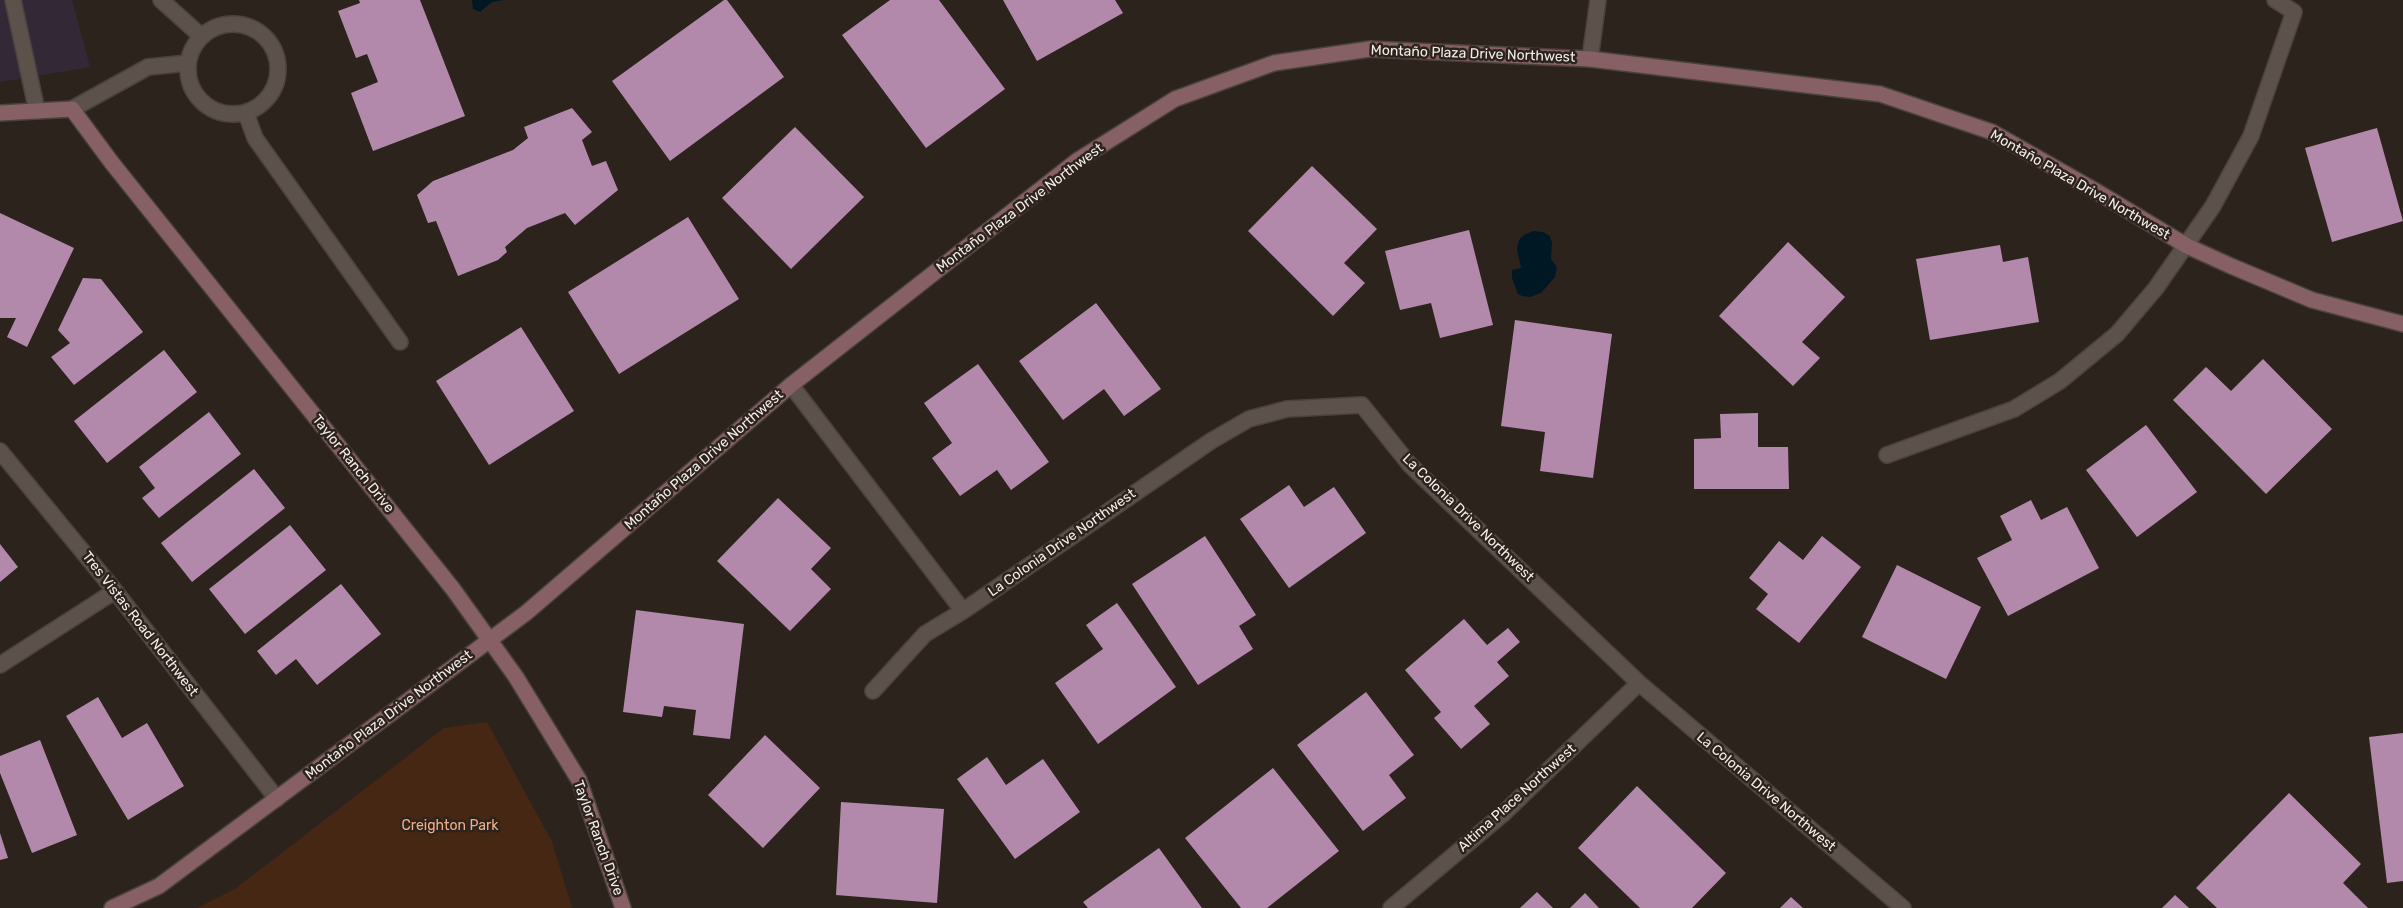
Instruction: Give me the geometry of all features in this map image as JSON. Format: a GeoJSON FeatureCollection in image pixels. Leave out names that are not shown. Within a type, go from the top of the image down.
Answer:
{"type":"FeatureCollection","features":[{"type":"Feature","properties":{"kind":"street"},"geometry":{"type":"LineString","coordinates":[[13,0],[38,111]]}},
{"type":"Feature","properties":{"kind":"street"},"geometry":{"type":"LineString","coordinates":[[161,0],[201,36]]}},
{"type":"Feature","properties":{"kind":"street"},"geometry":{"type":"LineString","coordinates":[[1590,59],[1598,0]]}},
{"type":"Feature","properties":{"kind":"street"},"geometry":{"type":"LineString","coordinates":[[1887,455],[2014,409],[2060,381],[2117,334],[2156,288],[2187,246],[2214,206],[2251,136],[2294,12],[2276,0]]}},
{"type":"Feature","properties":{"kind":"street"},"geometry":{"type":"LineString","coordinates":[[229,24],[244,25],[258,31],[269,42],[276,54],[279,69],[276,84],[264,102],[246,113],[231,115],[216,112],[204,104],[194,93],[189,78],[188,63],[192,49],[201,36],[214,28],[229,24]]}},
{"type":"Feature","properties":{"kind":"street","name":"Montaño Plaza Drive Northwest"},"geometry":{"type":"LineString","coordinates":[[112,908],[159,886],[526,613],[791,385],[1078,160],[1175,99],[1274,63],[1370,49],[1590,59],[1880,94],[1992,132],[2187,246],[2312,300],[2403,324]]}},
{"type":"Feature","properties":{"kind":"street"},"geometry":{"type":"LineString","coordinates":[[0,113],[72,109],[148,67],[188,63]]}},
{"type":"Feature","properties":{"kind":"street","name":"Taylor Ranch Drive"},"geometry":{"type":"LineString","coordinates":[[72,109],[112,163],[447,582],[516,676],[579,780],[624,908]]}},
{"type":"Feature","properties":{"kind":"street"},"geometry":{"type":"LineString","coordinates":[[246,113],[255,138],[400,342]]}},
{"type":"Feature","properties":{"kind":"street"},"geometry":{"type":"LineString","coordinates":[[791,385],[963,611]]}},
{"type":"Feature","properties":{"kind":"street","name":"La Colonia Drive Northwest"},"geometry":{"type":"LineString","coordinates":[[874,691],[925,634],[963,611],[1211,441],[1249,419],[1287,409],[1362,405],[1410,465],[1639,683],[1903,908]]}},
{"type":"Feature","properties":{"kind":"street","name":"Tres Vistas Road Northwest"},"geometry":{"type":"LineString","coordinates":[[0,451],[115,591],[277,799]]}},
{"type":"Feature","properties":{"kind":"street"},"geometry":{"type":"LineString","coordinates":[[0,665],[115,591]]}},
{"type":"Feature","properties":{"kind":"street","name":"Altima Place Northwest"},"geometry":{"type":"LineString","coordinates":[[1392,908],[1504,813],[1639,683]]}},
{"type":"Feature","properties":{"kind":"shaded area"},"geometry":{"type":"Polygon","coordinates":[[[0,0],[72,0],[90,67],[0,82],[0,0]]]}},
{"type":"Feature","properties":{"kind":"green space","name":"Creighton Park"},"geometry":{"type":"Polygon","coordinates":[[[487,722],[552,842],[572,908],[197,908],[235,889],[444,728],[487,722]]]}},
{"type":"Feature","properties":{"kind":"water"},"geometry":{"type":"Polygon","coordinates":[[[472,0],[504,0],[492,2],[480,12],[473,9],[472,0]]]}},
{"type":"Feature","properties":{"kind":"water"},"geometry":{"type":"Polygon","coordinates":[[[1533,231],[1543,232],[1550,236],[1552,243],[1551,259],[1557,267],[1555,277],[1541,293],[1530,297],[1518,294],[1512,278],[1512,270],[1521,268],[1517,249],[1519,240],[1524,235],[1533,231]]]}},
{"type":"Feature","properties":{"kind":"building"},"geometry":{"type":"Polygon","coordinates":[[[359,0],[420,0],[465,116],[373,151],[351,93],[378,82],[367,54],[356,58],[338,11],[360,3],[359,0]]]}},
{"type":"Feature","properties":{"kind":"building"},"geometry":{"type":"Polygon","coordinates":[[[724,0],[727,0],[784,77],[670,161],[612,81],[724,0]]]}},
{"type":"Feature","properties":{"kind":"building"},"geometry":{"type":"Polygon","coordinates":[[[890,0],[939,0],[1005,89],[926,148],[842,35],[890,0]]]}},
{"type":"Feature","properties":{"kind":"building"},"geometry":{"type":"Polygon","coordinates":[[[1003,0],[1115,0],[1123,13],[1037,61],[1003,0]]]}},
{"type":"Feature","properties":{"kind":"building"},"geometry":{"type":"Polygon","coordinates":[[[572,108],[592,132],[582,140],[592,166],[606,161],[618,190],[575,225],[565,213],[527,228],[505,247],[507,252],[498,260],[458,276],[436,221],[428,223],[417,195],[433,181],[513,150],[528,138],[524,127],[572,108]]]}},
{"type":"Feature","properties":{"kind":"building"},"geometry":{"type":"Polygon","coordinates":[[[795,127],[864,197],[791,269],[722,198],[795,127]]]}},
{"type":"Feature","properties":{"kind":"building"},"geometry":{"type":"Polygon","coordinates":[[[2377,128],[2403,221],[2332,242],[2305,148],[2377,128]]]}},
{"type":"Feature","properties":{"kind":"building"},"geometry":{"type":"Polygon","coordinates":[[[1312,166],[1377,229],[1344,263],[1365,283],[1333,316],[1248,231],[1312,166]]]}},
{"type":"Feature","properties":{"kind":"building"},"geometry":{"type":"Polygon","coordinates":[[[0,213],[74,248],[27,347],[7,337],[16,318],[0,318],[0,213]]]}},
{"type":"Feature","properties":{"kind":"building"},"geometry":{"type":"Polygon","coordinates":[[[688,217],[739,299],[619,374],[568,292],[688,217]]]}},
{"type":"Feature","properties":{"kind":"building"},"geometry":{"type":"Polygon","coordinates":[[[1469,230],[1493,325],[1440,338],[1431,303],[1400,310],[1385,251],[1469,230]]]}},
{"type":"Feature","properties":{"kind":"building"},"geometry":{"type":"Polygon","coordinates":[[[1788,242],[1845,297],[1802,342],[1820,358],[1793,386],[1719,316],[1788,242]]]}},
{"type":"Feature","properties":{"kind":"building"},"geometry":{"type":"Polygon","coordinates":[[[2000,245],[2003,262],[2028,257],[2039,322],[1930,340],[1916,259],[2000,245]]]}},
{"type":"Feature","properties":{"kind":"building"},"geometry":{"type":"Polygon","coordinates":[[[83,278],[101,279],[143,332],[74,385],[51,357],[70,343],[58,330],[83,278]]]}},
{"type":"Feature","properties":{"kind":"building"},"geometry":{"type":"Polygon","coordinates":[[[1096,303],[1161,389],[1124,416],[1104,389],[1063,420],[1019,361],[1096,303]]]}},
{"type":"Feature","properties":{"kind":"building"},"geometry":{"type":"Polygon","coordinates":[[[1515,320],[1612,334],[1593,478],[1540,471],[1545,432],[1501,426],[1515,320]]]}},
{"type":"Feature","properties":{"kind":"building"},"geometry":{"type":"Polygon","coordinates":[[[521,327],[574,411],[489,465],[436,381],[521,327]]]}},
{"type":"Feature","properties":{"kind":"building"},"geometry":{"type":"Polygon","coordinates":[[[164,350],[197,392],[107,463],[74,421],[164,350]]]}},
{"type":"Feature","properties":{"kind":"building"},"geometry":{"type":"Polygon","coordinates":[[[2263,359],[2332,429],[2266,494],[2173,400],[2206,367],[2231,391],[2263,359]]]}},
{"type":"Feature","properties":{"kind":"building"},"geometry":{"type":"Polygon","coordinates":[[[978,364],[1049,462],[1011,490],[997,470],[960,496],[932,458],[952,443],[924,403],[978,364]]]}},
{"type":"Feature","properties":{"kind":"building"},"geometry":{"type":"Polygon","coordinates":[[[209,412],[241,454],[159,518],[142,498],[155,488],[139,467],[209,412]]]}},
{"type":"Feature","properties":{"kind":"building"},"geometry":{"type":"Polygon","coordinates":[[[1758,413],[1758,447],[1788,447],[1789,489],[1694,489],[1694,439],[1721,438],[1720,414],[1758,413]]]}},
{"type":"Feature","properties":{"kind":"building"},"geometry":{"type":"Polygon","coordinates":[[[2146,425],[2197,492],[2137,537],[2086,470],[2146,425]]]}},
{"type":"Feature","properties":{"kind":"building"},"geometry":{"type":"Polygon","coordinates":[[[254,469],[285,508],[192,582],[161,543],[254,469]]]}},
{"type":"Feature","properties":{"kind":"building"},"geometry":{"type":"Polygon","coordinates":[[[1289,485],[1304,507],[1334,487],[1366,533],[1289,588],[1240,519],[1289,485]]]}},
{"type":"Feature","properties":{"kind":"building"},"geometry":{"type":"Polygon","coordinates":[[[778,498],[831,548],[811,569],[831,589],[790,631],[717,561],[778,498]]]}},
{"type":"Feature","properties":{"kind":"building"},"geometry":{"type":"Polygon","coordinates":[[[2031,500],[2041,520],[2067,507],[2099,568],[2008,616],[1977,558],[2012,540],[2000,516],[2031,500]]]}},
{"type":"Feature","properties":{"kind":"building"},"geometry":{"type":"Polygon","coordinates":[[[290,525],[326,570],[245,634],[209,589],[290,525]]]}},
{"type":"Feature","properties":{"kind":"building"},"geometry":{"type":"Polygon","coordinates":[[[1205,536],[1256,615],[1239,626],[1253,649],[1198,685],[1132,584],[1205,536]]]}},
{"type":"Feature","properties":{"kind":"building"},"geometry":{"type":"Polygon","coordinates":[[[1822,536],[1861,567],[1799,643],[1756,609],[1768,594],[1749,578],[1779,541],[1803,560],[1822,536]]]}},
{"type":"Feature","properties":{"kind":"building"},"geometry":{"type":"Polygon","coordinates":[[[0,544],[18,567],[0,582],[0,544]]]}},
{"type":"Feature","properties":{"kind":"building"},"geometry":{"type":"Polygon","coordinates":[[[1897,565],[1981,607],[1946,679],[1862,637],[1897,565]]]}},
{"type":"Feature","properties":{"kind":"building"},"geometry":{"type":"Polygon","coordinates":[[[341,584],[381,634],[317,685],[296,659],[276,675],[257,651],[341,584]]]}},
{"type":"Feature","properties":{"kind":"building"},"geometry":{"type":"Polygon","coordinates":[[[1117,603],[1176,687],[1098,744],[1055,683],[1103,649],[1086,625],[1117,603]]]}},
{"type":"Feature","properties":{"kind":"building"},"geometry":{"type":"Polygon","coordinates":[[[636,610],[744,624],[730,739],[693,735],[696,710],[664,706],[662,717],[623,712],[636,610]]]}},
{"type":"Feature","properties":{"kind":"building"},"geometry":{"type":"Polygon","coordinates":[[[1464,619],[1487,645],[1508,628],[1520,642],[1497,662],[1509,676],[1474,706],[1490,724],[1461,749],[1434,718],[1441,712],[1405,670],[1464,619]]]}},
{"type":"Feature","properties":{"kind":"building"},"geometry":{"type":"Polygon","coordinates":[[[1366,692],[1414,755],[1389,775],[1406,798],[1363,831],[1297,745],[1366,692]]]}},
{"type":"Feature","properties":{"kind":"building"},"geometry":{"type":"Polygon","coordinates":[[[98,697],[122,738],[147,723],[184,786],[128,820],[66,716],[98,697]]]}},
{"type":"Feature","properties":{"kind":"building"},"geometry":{"type":"Polygon","coordinates":[[[2403,733],[2403,881],[2387,883],[2369,737],[2403,733]]]}},
{"type":"Feature","properties":{"kind":"building"},"geometry":{"type":"Polygon","coordinates":[[[765,735],[820,788],[763,848],[708,795],[765,735]]]}},
{"type":"Feature","properties":{"kind":"building"},"geometry":{"type":"Polygon","coordinates":[[[40,740],[77,835],[32,853],[0,773],[0,756],[40,740]]]}},
{"type":"Feature","properties":{"kind":"building"},"geometry":{"type":"Polygon","coordinates":[[[987,757],[1006,785],[1043,759],[1080,812],[1015,859],[957,779],[987,757]]]}},
{"type":"Feature","properties":{"kind":"building"},"geometry":{"type":"Polygon","coordinates":[[[1273,768],[1339,851],[1267,908],[1241,908],[1185,838],[1273,768]]]}},
{"type":"Feature","properties":{"kind":"building"},"geometry":{"type":"Polygon","coordinates":[[[1637,786],[1726,873],[1692,908],[1640,908],[1578,848],[1637,786]]]}},
{"type":"Feature","properties":{"kind":"building"},"geometry":{"type":"Polygon","coordinates":[[[2289,793],[2361,864],[2343,883],[2368,908],[2217,908],[2196,888],[2289,793]]]}},
{"type":"Feature","properties":{"kind":"building"},"geometry":{"type":"Polygon","coordinates":[[[841,802],[944,809],[937,903],[836,895],[841,802]]]}},
{"type":"Feature","properties":{"kind":"building"},"geometry":{"type":"Polygon","coordinates":[[[0,833],[8,858],[0,860],[0,833]]]}},
{"type":"Feature","properties":{"kind":"building"},"geometry":{"type":"Polygon","coordinates":[[[1159,848],[1202,908],[1088,908],[1083,902],[1159,848]]]}},
{"type":"Feature","properties":{"kind":"building"},"geometry":{"type":"Polygon","coordinates":[[[1537,892],[1553,908],[1520,908],[1537,892]]]}},
{"type":"Feature","properties":{"kind":"building"},"geometry":{"type":"Polygon","coordinates":[[[1585,893],[1599,908],[1570,908],[1585,893]]]}},
{"type":"Feature","properties":{"kind":"building"},"geometry":{"type":"Polygon","coordinates":[[[2175,895],[2189,908],[2162,908],[2175,895]]]}},
{"type":"Feature","properties":{"kind":"building"},"geometry":{"type":"Polygon","coordinates":[[[1791,897],[1803,908],[1780,908],[1791,897]]]}}]}
